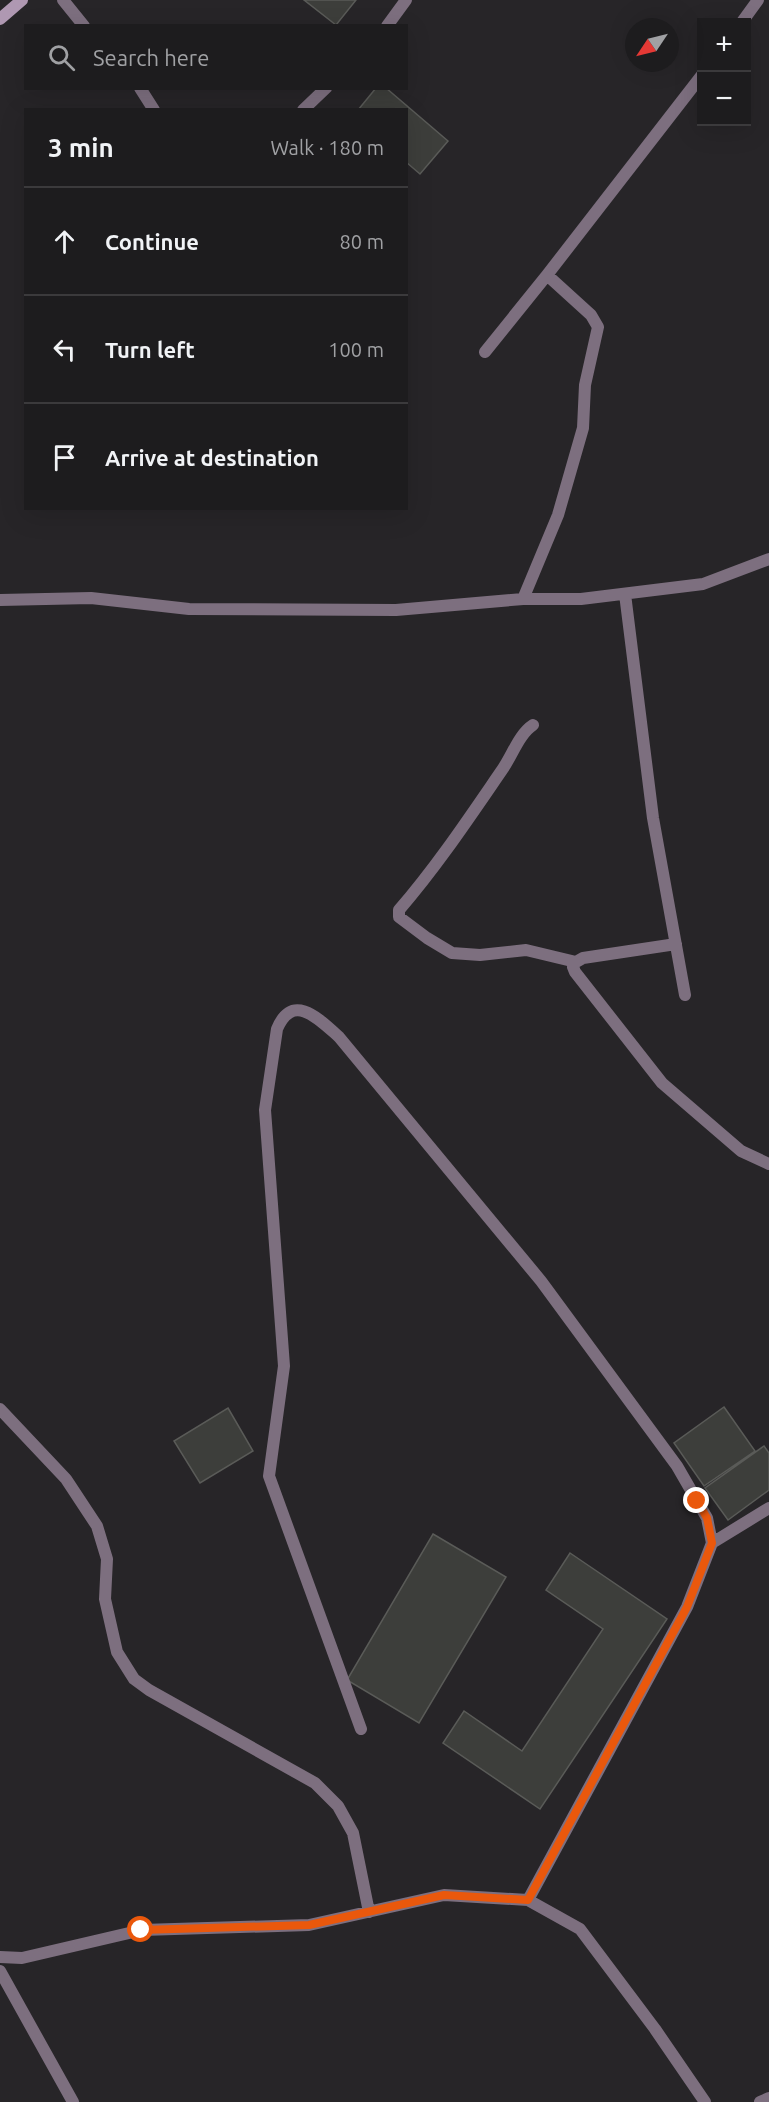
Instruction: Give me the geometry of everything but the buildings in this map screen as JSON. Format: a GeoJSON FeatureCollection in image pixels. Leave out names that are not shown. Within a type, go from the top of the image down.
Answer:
{"type":"FeatureCollection","features":[{"type":"Feature","properties":{"kind":"main road"},"geometry":{"type":"LineString","coordinates":[[0,19],[22,0]]}},
{"type":"Feature","properties":{"kind":"street"},"geometry":{"type":"LineString","coordinates":[[63,0],[82,24]]}},
{"type":"Feature","properties":{"kind":"street"},"geometry":{"type":"LineString","coordinates":[[388,24],[406,0]]}},
{"type":"Feature","properties":{"kind":"street"},"geometry":{"type":"LineString","coordinates":[[745,18],[758,0]]}},
{"type":"Feature","properties":{"kind":"street"},"geometry":{"type":"LineString","coordinates":[[485,352],[548,275],[697,81]]}},
{"type":"Feature","properties":{"kind":"street"},"geometry":{"type":"LineString","coordinates":[[141,90],[153,108]]}},
{"type":"Feature","properties":{"kind":"street"},"geometry":{"type":"LineString","coordinates":[[305,108],[324,90]]}},
{"type":"Feature","properties":{"kind":"street"},"geometry":{"type":"LineString","coordinates":[[523,598],[558,515],[583,428],[585,385],[598,327],[591,315],[548,275]]}},
{"type":"Feature","properties":{"kind":"street"},"geometry":{"type":"LineString","coordinates":[[0,600],[91,598],[189,609],[396,610],[523,598],[581,599],[703,584],[769,559]]}},
{"type":"Feature","properties":{"kind":"street"},"geometry":{"type":"LineString","coordinates":[[625,594],[653,818],[685,994]]}},
{"type":"Feature","properties":{"kind":"street"},"geometry":{"type":"LineString","coordinates":[[533,724],[527,729],[505,765],[428,876],[399,910],[399,917],[452,953],[480,955],[526,950],[576,962]]}},
{"type":"Feature","properties":{"kind":"street"},"geometry":{"type":"LineString","coordinates":[[676,944],[583,958],[573,967],[662,1083],[741,1151],[769,1164]]}},
{"type":"Feature","properties":{"kind":"street"},"geometry":{"type":"LineString","coordinates":[[361,1729],[269,1476],[284,1366],[265,1110],[277,1029],[281,1019],[289,1013],[301,1010],[315,1015],[339,1037],[541,1281],[677,1466],[707,1518],[712,1543],[687,1607],[528,1900]]}},
{"type":"Feature","properties":{"kind":"street"},"geometry":{"type":"LineString","coordinates":[[0,1409],[66,1479],[97,1526],[107,1560],[105,1599],[117,1652],[134,1678],[149,1690],[315,1783],[338,1806],[353,1833],[369,1912]]}},
{"type":"Feature","properties":{"kind":"street"},"geometry":{"type":"LineString","coordinates":[[712,1543],[769,1508]]}},
{"type":"Feature","properties":{"kind":"street"},"geometry":{"type":"LineString","coordinates":[[0,1957],[22,1958],[141,1930],[309,1925],[444,1895],[528,1900],[580,1929],[705,2102]]}},
{"type":"Feature","properties":{"kind":"street"},"geometry":{"type":"LineString","coordinates":[[0,1971],[73,2102]]}},
{"type":"Feature","properties":{"kind":"street"},"geometry":{"type":"LineString","coordinates":[[760,2102],[769,2098]]}},
{"type":"Feature","properties":{"kind":"route"},"geometry":{"type":"LineString","coordinates":[[141,1930],[309,1925],[444,1895],[528,1900],[687,1607],[712,1543],[707,1518],[697,1501]]}}]}
